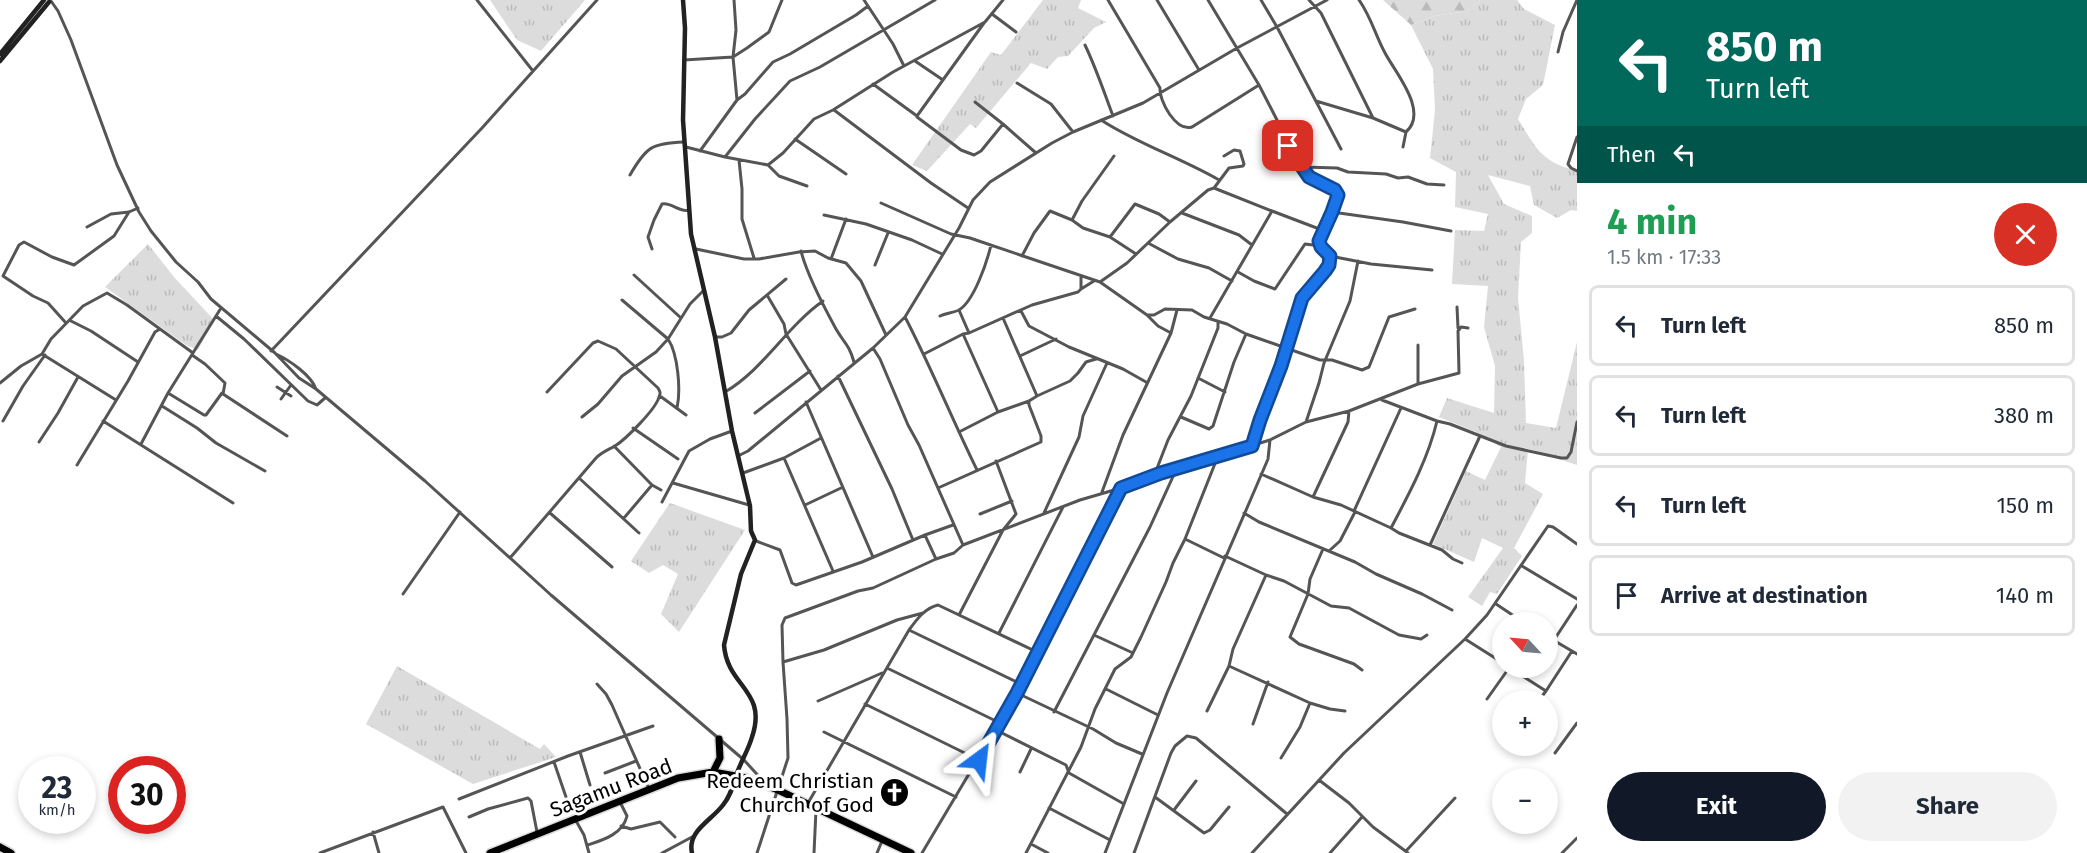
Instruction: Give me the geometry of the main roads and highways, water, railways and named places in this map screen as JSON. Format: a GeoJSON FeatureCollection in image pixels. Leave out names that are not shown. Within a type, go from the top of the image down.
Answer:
{"type":"FeatureCollection","features":[{"type":"Feature","properties":{"kind":"highway"},"geometry":{"type":"LineString","coordinates":[[713,772],[720,758],[719,739]]}},
{"type":"Feature","properties":{"kind":"highway","name":"Sagamu Road"},"geometry":{"type":"LineString","coordinates":[[490,853],[678,778],[713,772],[736,776],[778,790],[911,853]]}},
{"type":"Feature","properties":{"kind":"highway"},"geometry":{"type":"LineString","coordinates":[[0,847],[11,853]]}},
{"type":"Feature","properties":{"kind":"place","name":"Redeem Christian Church of God"},"geometry":{"type":"Point","coordinates":[895,793]}}]}
